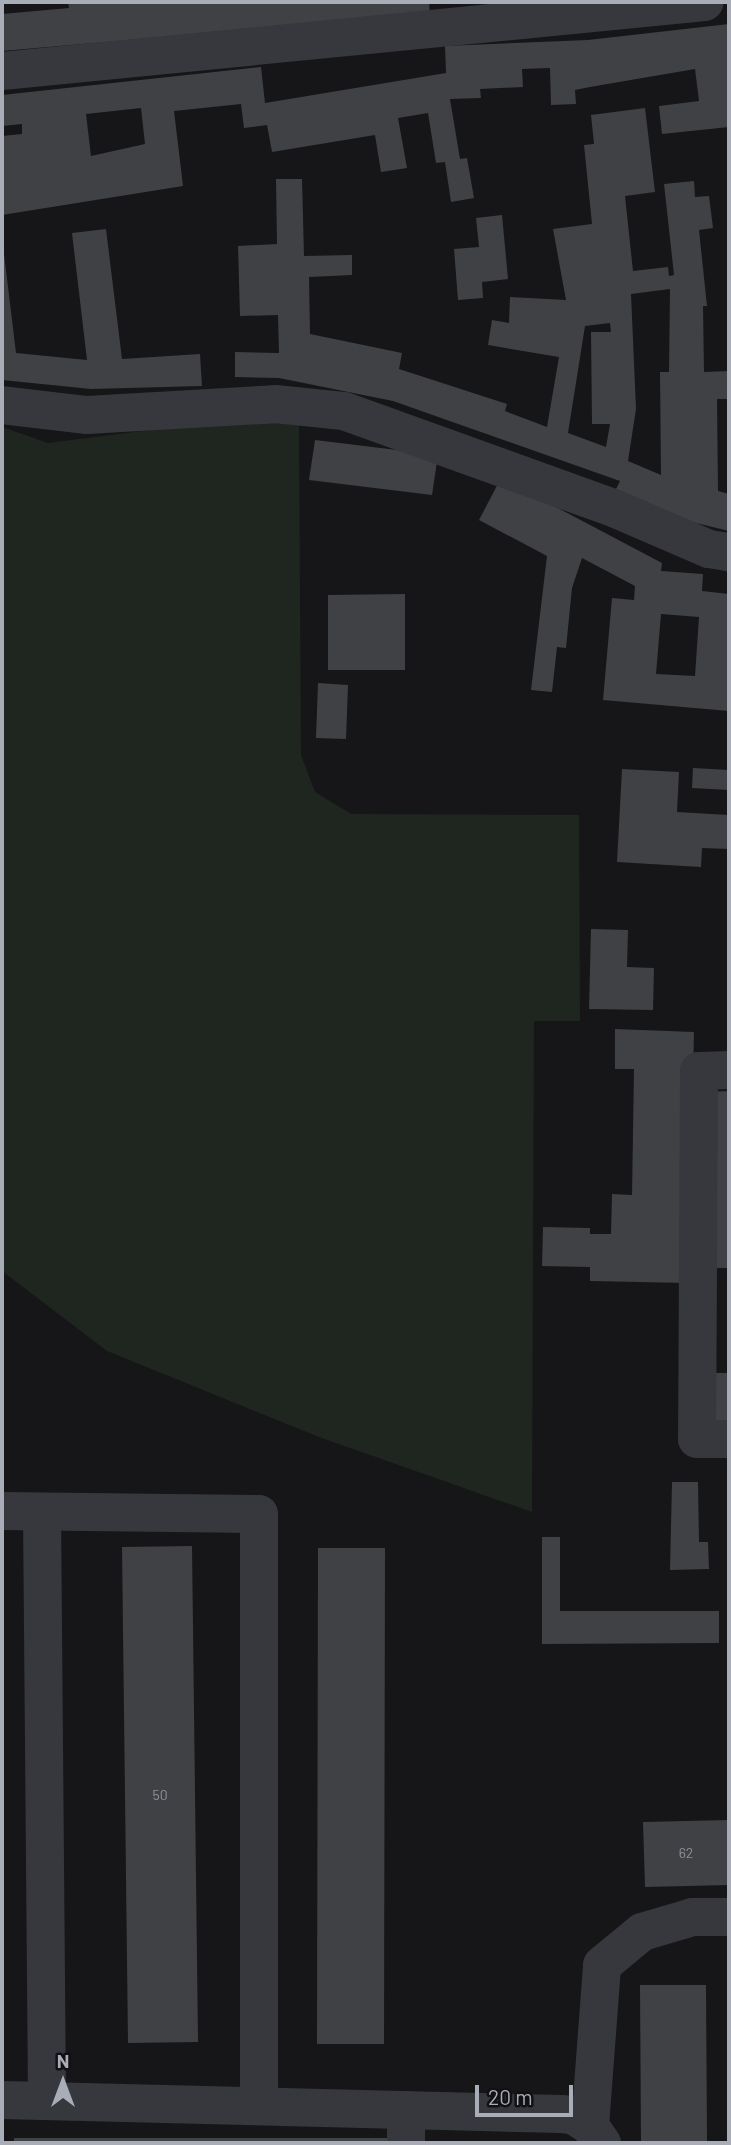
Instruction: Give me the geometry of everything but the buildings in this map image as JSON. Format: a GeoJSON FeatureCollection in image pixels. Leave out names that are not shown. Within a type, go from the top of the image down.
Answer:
{"type":"FeatureCollection","features":[{"type":"Feature","properties":{"kind":"street"},"geometry":{"type":"LineString","coordinates":[[2,71],[541,8],[705,2]]}},
{"type":"Feature","properties":{"kind":"street"},"geometry":{"type":"LineString","coordinates":[[2,405],[87,415],[275,404],[344,411],[616,509],[709,549],[729,552]]}},
{"type":"Feature","properties":{"kind":"street"},"geometry":{"type":"LineString","coordinates":[[714,1071],[697,1439],[729,1439]]}},
{"type":"Feature","properties":{"kind":"street"},"geometry":{"type":"LineString","coordinates":[[2,1511],[259,1514],[259,2106]]}},
{"type":"Feature","properties":{"kind":"street"},"geometry":{"type":"LineString","coordinates":[[42,1512],[47,2101]]}},
{"type":"Feature","properties":{"kind":"street"},"geometry":{"type":"LineString","coordinates":[[596,2135],[602,1965],[642,1932],[693,1917],[729,1917]]}},
{"type":"Feature","properties":{"kind":"street"},"geometry":{"type":"LineString","coordinates":[[2,2100],[259,2106],[406,2127],[573,2115],[596,2135]]}},
{"type":"Feature","properties":{"kind":"shaded area"},"geometry":{"type":"Polygon","coordinates":[[[299,421],[301,755],[315,792],[351,814],[579,815],[580,1021],[534,1021],[532,1512],[319,1437],[107,1351],[2,1271],[2,427],[48,443],[205,423],[299,421]]]}}]}
